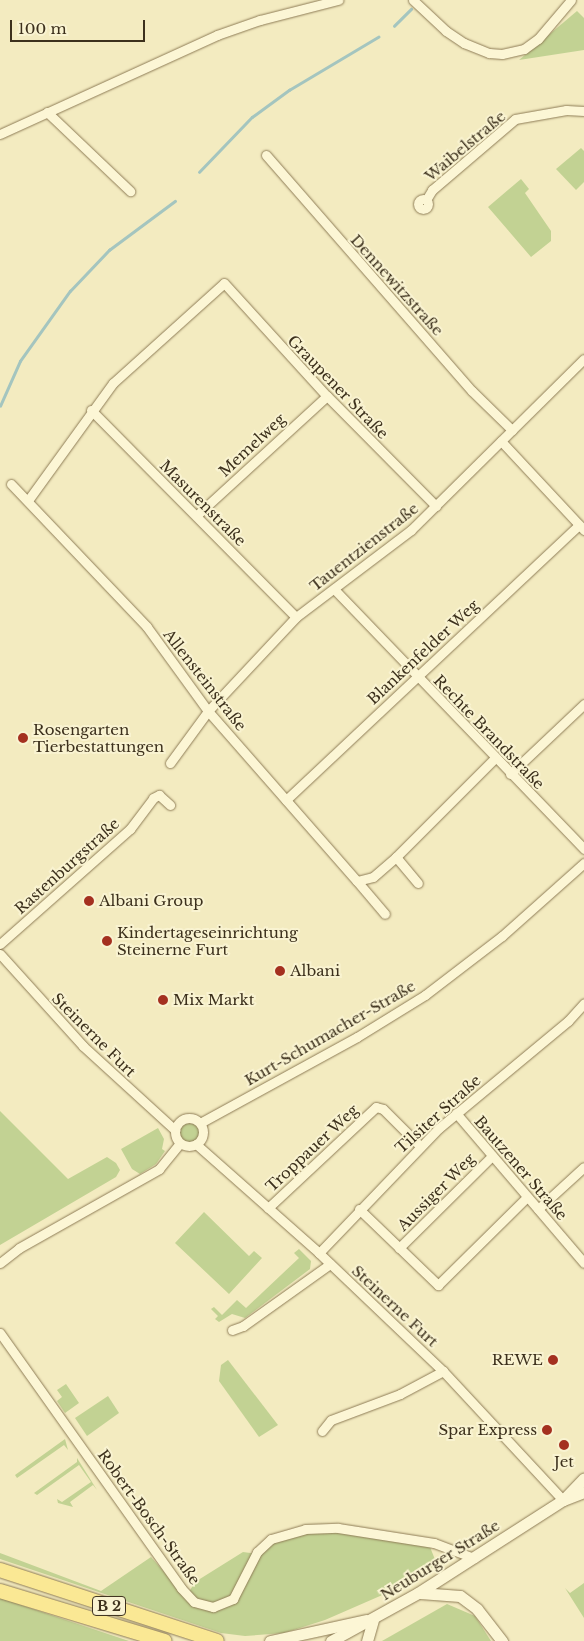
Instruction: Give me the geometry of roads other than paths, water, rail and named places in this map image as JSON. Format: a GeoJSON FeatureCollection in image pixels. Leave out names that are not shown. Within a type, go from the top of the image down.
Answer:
{"type":"FeatureCollection","features":[{"type":"Feature","properties":{"kind":"main road","name":"B 2"},"geometry":{"type":"LineString","coordinates":[[0,1570],[217,1641]]}},
{"type":"Feature","properties":{"kind":"main road","name":"B 2"},"geometry":{"type":"LineString","coordinates":[[0,1591],[159,1640]]}},
{"type":"Feature","properties":{"kind":"street"},"geometry":{"type":"LineString","coordinates":[[0,134],[216,35],[267,18],[338,0]]}},
{"type":"Feature","properties":{"kind":"street"},"geometry":{"type":"LineString","coordinates":[[413,0],[423,12],[464,43],[489,53],[502,54],[524,48],[538,39],[571,0]]}},
{"type":"Feature","properties":{"kind":"street","name":"Waibelstraße"},"geometry":{"type":"LineString","coordinates":[[426,200],[432,190],[515,119],[566,110],[584,111]]}},
{"type":"Feature","properties":{"kind":"street"},"geometry":{"type":"LineString","coordinates":[[47,112],[130,192]]}},
{"type":"Feature","properties":{"kind":"street","name":"Dennewitzstraße"},"geometry":{"type":"LineString","coordinates":[[266,155],[472,391],[512,430]]}},
{"type":"Feature","properties":{"kind":"street","name":"Graupener Straße"},"geometry":{"type":"LineString","coordinates":[[91,410],[141,355],[224,283],[327,396],[436,506]]}},
{"type":"Feature","properties":{"kind":"street","name":"Tauentzienstraße"},"geometry":{"type":"LineString","coordinates":[[170,763],[208,711],[296,617],[396,542],[436,506],[584,358]]}},
{"type":"Feature","properties":{"kind":"street","name":"Memelweg"},"geometry":{"type":"LineString","coordinates":[[197,515],[327,396]]}},
{"type":"Feature","properties":{"kind":"street"},"geometry":{"type":"LineString","coordinates":[[29,499],[91,410]]}},
{"type":"Feature","properties":{"kind":"street","name":"Masurenstraße"},"geometry":{"type":"LineString","coordinates":[[91,410],[296,617]]}},
{"type":"Feature","properties":{"kind":"street"},"geometry":{"type":"LineString","coordinates":[[501,441],[582,528]]}},
{"type":"Feature","properties":{"kind":"street","name":"Allensteinstraße"},"geometry":{"type":"LineString","coordinates":[[11,484],[29,499],[147,627],[208,711],[385,914]]}},
{"type":"Feature","properties":{"kind":"street","name":"Blankenfelder Weg"},"geometry":{"type":"LineString","coordinates":[[286,800],[416,676],[582,528]]}},
{"type":"Feature","properties":{"kind":"street","name":"Rechte Brandstraße"},"geometry":{"type":"LineString","coordinates":[[334,590],[584,849]]}},
{"type":"Feature","properties":{"kind":"street"},"geometry":{"type":"LineString","coordinates":[[510,774],[584,704]]}},
{"type":"Feature","properties":{"kind":"street"},"geometry":{"type":"LineString","coordinates":[[357,881],[373,877],[396,857],[495,758]]}},
{"type":"Feature","properties":{"kind":"street","name":"Rastenburgstraße"},"geometry":{"type":"LineString","coordinates":[[0,944],[130,829],[152,798],[160,796],[170,805]]}},
{"type":"Feature","properties":{"kind":"street"},"geometry":{"type":"LineString","coordinates":[[396,857],[418,883]]}},
{"type":"Feature","properties":{"kind":"street","name":"Kurt-Schumacher-Straße"},"geometry":{"type":"LineString","coordinates":[[200,1123],[357,1038],[426,995],[502,936],[584,863]]}},
{"type":"Feature","properties":{"kind":"street","name":"Steinerne Furt"},"geometry":{"type":"LineString","coordinates":[[0,954],[83,1046],[175,1130],[180,1143]]}},
{"type":"Feature","properties":{"kind":"street","name":"Tilsiter Straße"},"geometry":{"type":"LineString","coordinates":[[319,1253],[420,1146],[456,1113],[568,1021],[584,1004]]}},
{"type":"Feature","properties":{"kind":"street","name":"Troppauer Weg"},"geometry":{"type":"LineString","coordinates":[[268,1208],[376,1107],[383,1109],[420,1146]]}},
{"type":"Feature","properties":{"kind":"street","name":"Bautzener Straße"},"geometry":{"type":"LineString","coordinates":[[456,1113],[584,1262]]}},
{"type":"Feature","properties":{"kind":"street"},"geometry":{"type":"LineString","coordinates":[[0,1264],[19,1248],[159,1169],[180,1143],[186,1146],[196,1144],[203,1135],[200,1123],[187,1118],[178,1123],[175,1130]]}},
{"type":"Feature","properties":{"kind":"street","name":"Steinerne Furt"},"geometry":{"type":"LineString","coordinates":[[196,1144],[319,1253],[443,1371],[563,1500]]}},
{"type":"Feature","properties":{"kind":"street","name":"Aussiger Weg"},"geometry":{"type":"LineString","coordinates":[[399,1248],[492,1156]]}},
{"type":"Feature","properties":{"kind":"street"},"geometry":{"type":"LineString","coordinates":[[538,1209],[584,1167]]}},
{"type":"Feature","properties":{"kind":"street"},"geometry":{"type":"LineString","coordinates":[[359,1209],[438,1285],[527,1197]]}},
{"type":"Feature","properties":{"kind":"street"},"geometry":{"type":"LineString","coordinates":[[232,1330],[243,1326],[330,1264]]}},
{"type":"Feature","properties":{"kind":"street","name":"Robert-Bosch-Straße"},"geometry":{"type":"LineString","coordinates":[[0,1333],[181,1588],[202,1605],[213,1607],[233,1599],[257,1552],[271,1539],[305,1528],[338,1528],[434,1543],[474,1558]]}},
{"type":"Feature","properties":{"kind":"street"},"geometry":{"type":"LineString","coordinates":[[322,1431],[331,1420],[400,1394],[443,1371]]}},
{"type":"Feature","properties":{"kind":"street","name":"Neuburger Straße"},"geometry":{"type":"LineString","coordinates":[[563,1500],[584,1478]]}},
{"type":"Feature","properties":{"kind":"street","name":"Neuburger Straße"},"geometry":{"type":"LineString","coordinates":[[331,1641],[373,1620],[418,1593],[563,1500],[584,1492]]}},
{"type":"Feature","properties":{"kind":"street"},"geometry":{"type":"LineString","coordinates":[[418,1593],[460,1596],[477,1609],[502,1641]]}},
{"type":"Feature","properties":{"kind":"street"},"geometry":{"type":"LineString","coordinates":[[270,1641],[373,1620],[367,1641]]}},
{"type":"Feature","properties":{"kind":"waterway"},"geometry":{"type":"LineString","coordinates":[[394,26],[411,9]]}},
{"type":"Feature","properties":{"kind":"waterway"},"geometry":{"type":"LineString","coordinates":[[199,172],[252,117],[289,90],[378,37]]}},
{"type":"Feature","properties":{"kind":"waterway"},"geometry":{"type":"LineString","coordinates":[[0,406],[20,361],[70,291],[109,250],[175,201]]}},
{"type":"Feature","properties":{"kind":"place","name":"Rosengarten Tierbestattungen"},"geometry":{"type":"Point","coordinates":[23,738]}},
{"type":"Feature","properties":{"kind":"place","name":"Albani Group"},"geometry":{"type":"Point","coordinates":[89,901]}},
{"type":"Feature","properties":{"kind":"place","name":"Kindertageseinrichtung Steinerne Furt"},"geometry":{"type":"Point","coordinates":[107,941]}},
{"type":"Feature","properties":{"kind":"place","name":"Albani"},"geometry":{"type":"Point","coordinates":[280,971]}},
{"type":"Feature","properties":{"kind":"place","name":"Mix Markt"},"geometry":{"type":"Point","coordinates":[163,1000]}},
{"type":"Feature","properties":{"kind":"place","name":"REWE"},"geometry":{"type":"Point","coordinates":[553,1360]}},
{"type":"Feature","properties":{"kind":"place","name":"Spar Express"},"geometry":{"type":"Point","coordinates":[547,1430]}},
{"type":"Feature","properties":{"kind":"place","name":"Jet"},"geometry":{"type":"Point","coordinates":[564,1445]}}]}
